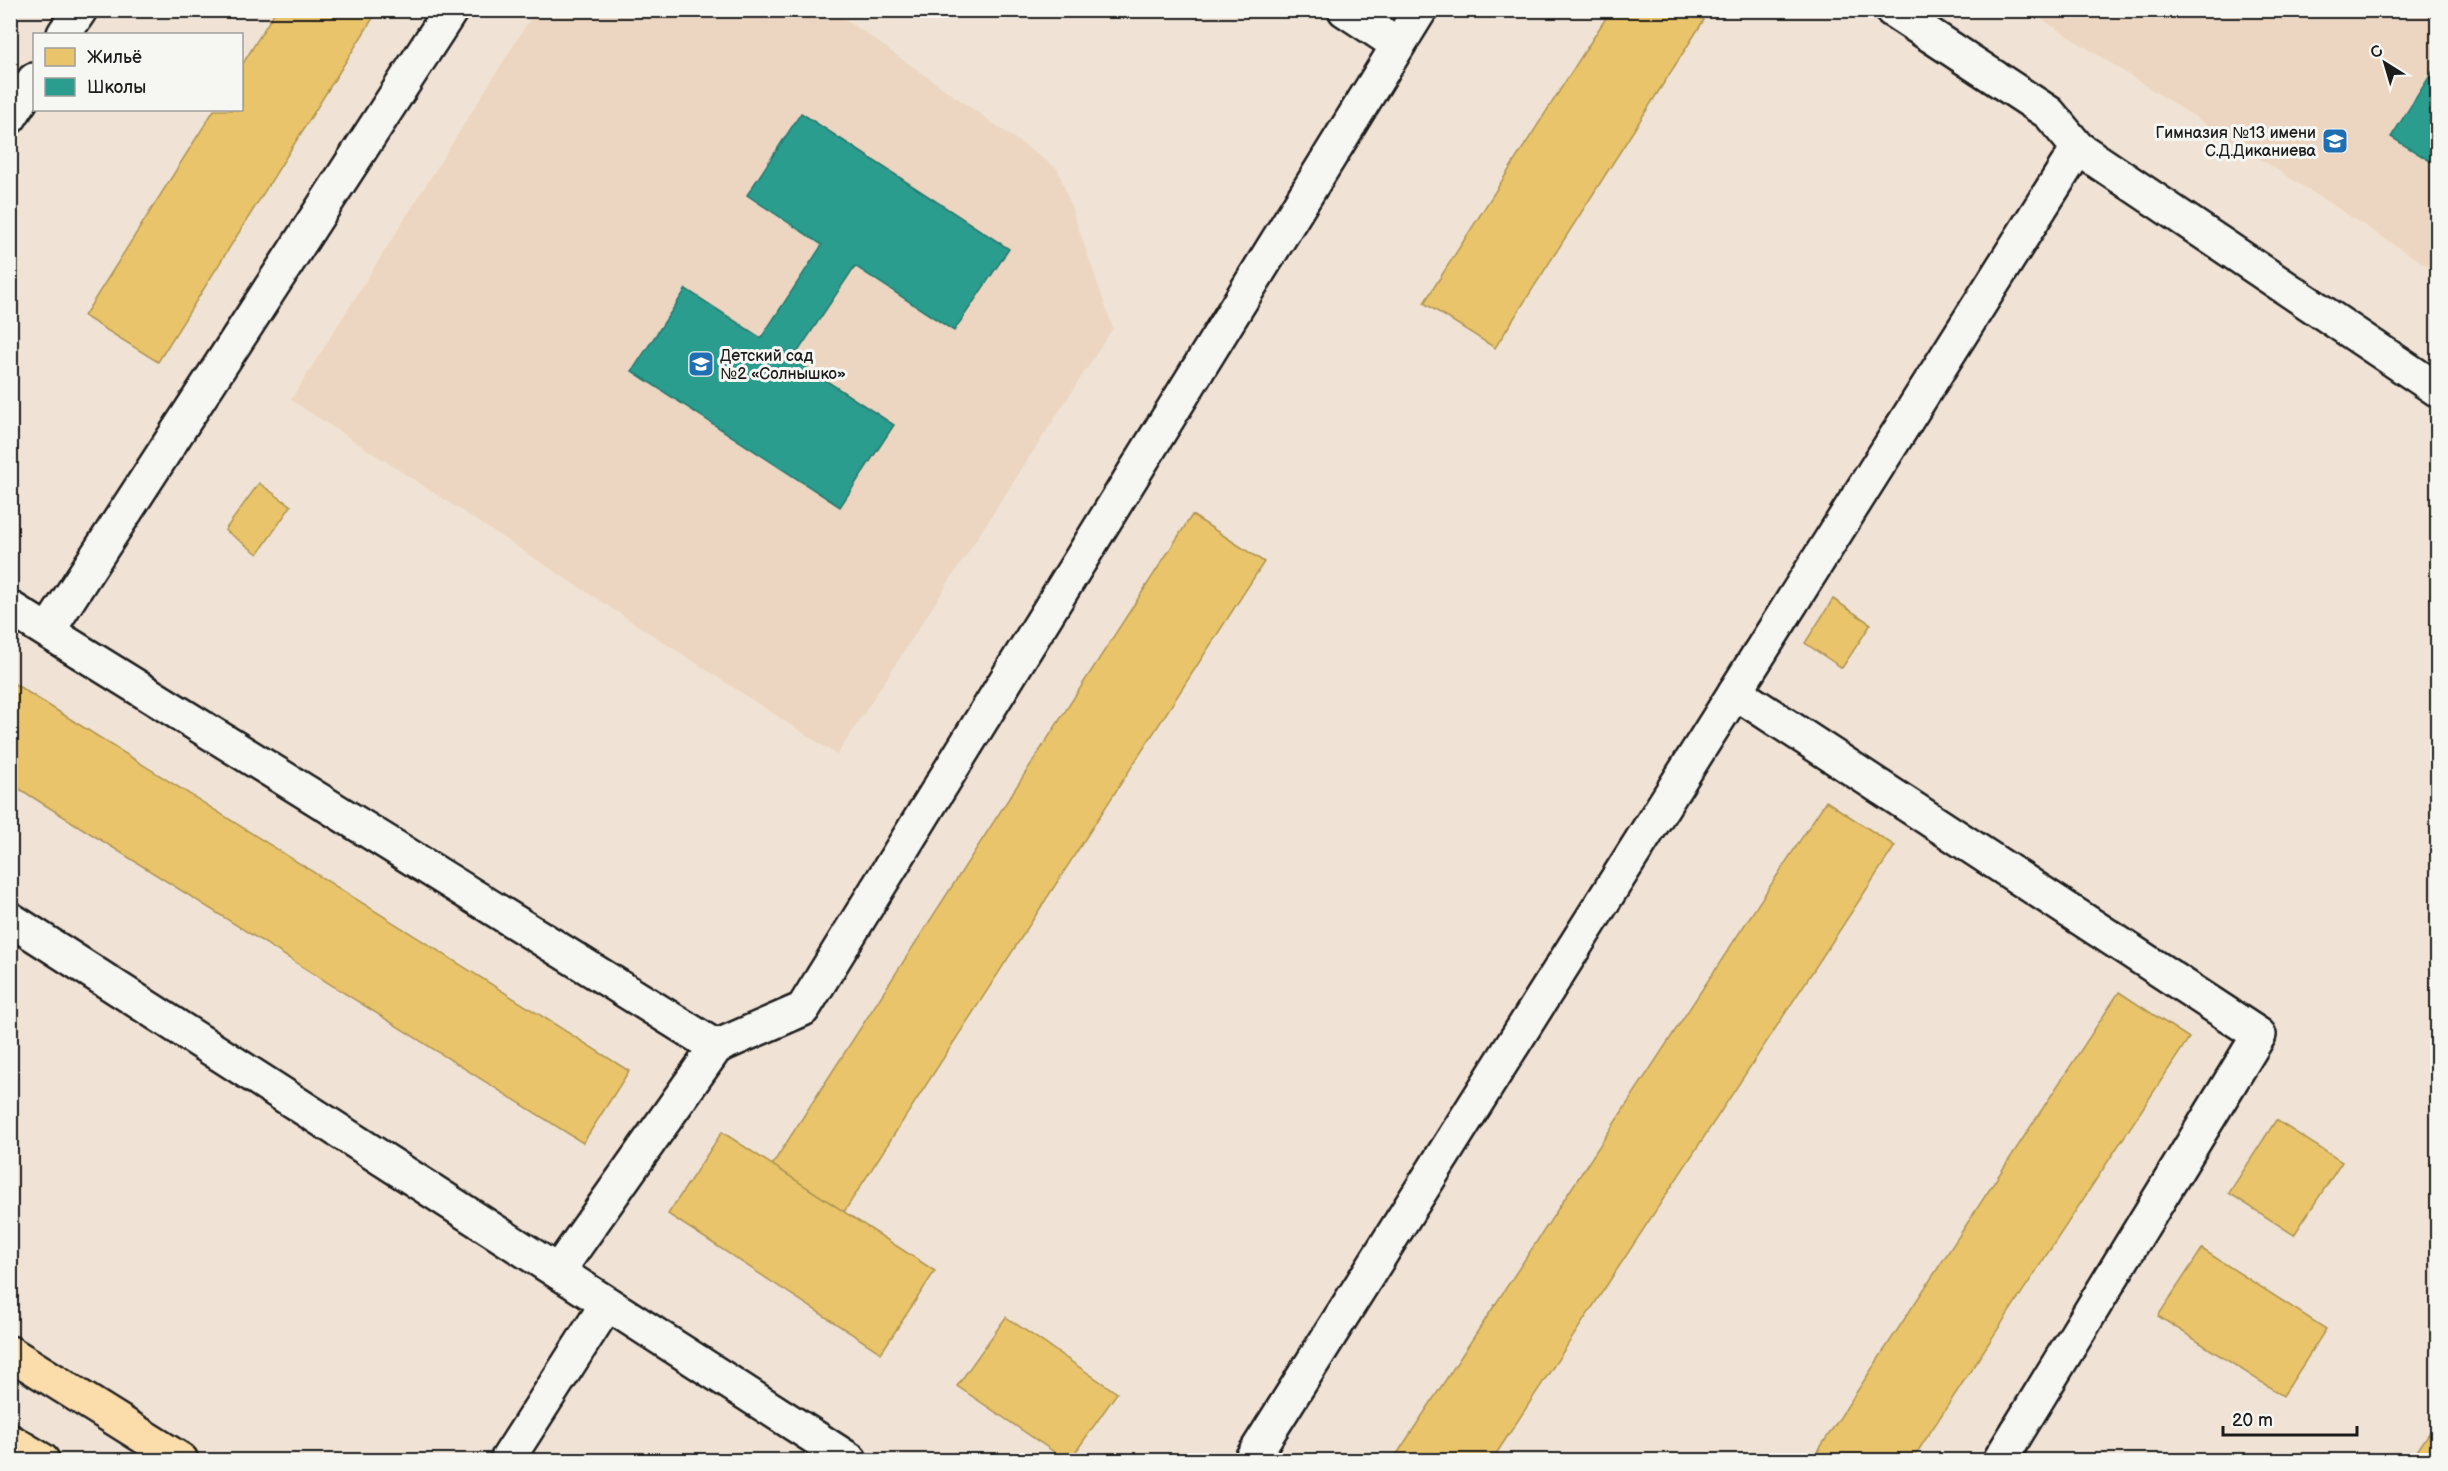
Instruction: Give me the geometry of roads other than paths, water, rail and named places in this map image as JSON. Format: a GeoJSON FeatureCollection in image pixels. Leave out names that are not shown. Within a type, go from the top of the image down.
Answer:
{"type":"FeatureCollection","features":[{"type":"Feature","properties":{"kind":"main road"},"geometry":{"type":"LineString","coordinates":[[10,1353],[181,1461]]}},
{"type":"Feature","properties":{"kind":"main road"},"geometry":{"type":"LineString","coordinates":[[10,1441],[42,1461]]}},
{"type":"Feature","properties":{"kind":"lane"},"geometry":{"type":"LineString","coordinates":[[65,33],[80,10]]}},
{"type":"Feature","properties":{"kind":"lane"},"geometry":{"type":"LineString","coordinates":[[48,631],[451,10]]}},
{"type":"Feature","properties":{"kind":"lane"},"geometry":{"type":"LineString","coordinates":[[1345,10],[1398,45]]}},
{"type":"Feature","properties":{"kind":"lane"},"geometry":{"type":"LineString","coordinates":[[558,1271],[716,1047],[803,1009],[1420,10]]}},
{"type":"Feature","properties":{"kind":"lane"},"geometry":{"type":"LineString","coordinates":[[1892,10],[2049,113],[2078,148],[2438,390]]}},
{"type":"Feature","properties":{"kind":"lane"},"geometry":{"type":"LineString","coordinates":[[10,117],[33,82]]}},
{"type":"Feature","properties":{"kind":"lane"},"geometry":{"type":"LineString","coordinates":[[1251,1461],[2078,148]]}},
{"type":"Feature","properties":{"kind":"lane"},"geometry":{"type":"LineString","coordinates":[[10,608],[716,1047]]}},
{"type":"Feature","properties":{"kind":"lane"},"geometry":{"type":"LineString","coordinates":[[1735,692],[2259,1035],[2000,1461]]}},
{"type":"Feature","properties":{"kind":"lane"},"geometry":{"type":"LineString","coordinates":[[10,919],[850,1461]]}},
{"type":"Feature","properties":{"kind":"lane"},"geometry":{"type":"LineString","coordinates":[[507,1461],[607,1304]]}},
{"type":"Feature","properties":{"kind":"place","name":"Гимназия №13 имени С.Д.Диканиева"},"geometry":{"type":"Point","coordinates":[2335,141]}},
{"type":"Feature","properties":{"kind":"place","name":"Детский сад №2 «Солнышко»"},"geometry":{"type":"Point","coordinates":[701,364]}}]}
